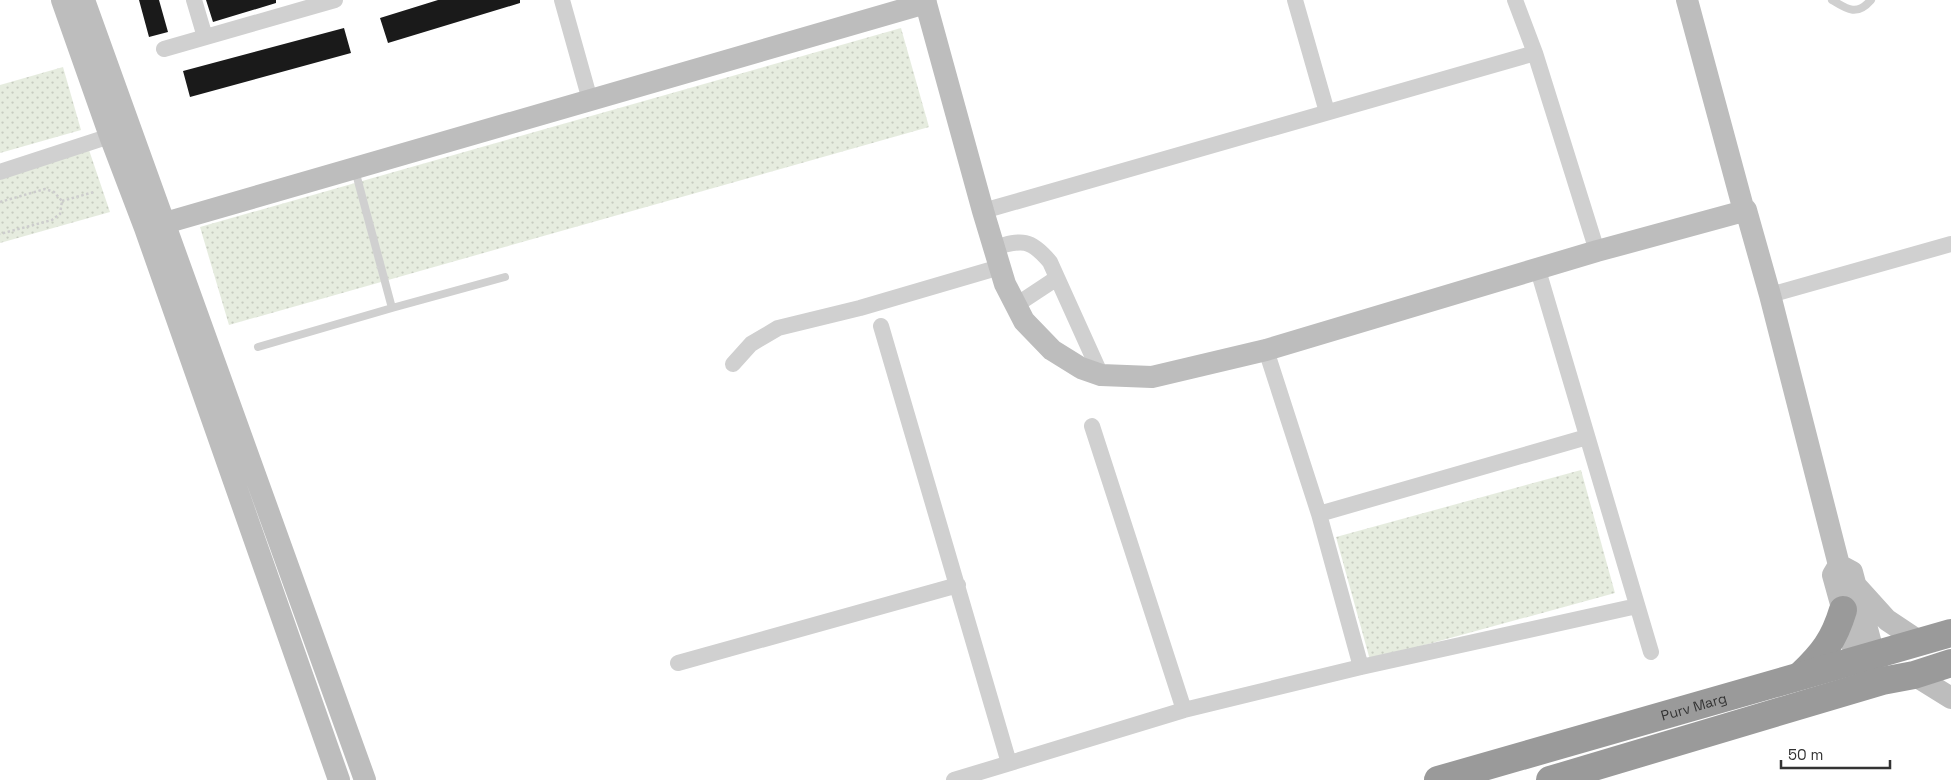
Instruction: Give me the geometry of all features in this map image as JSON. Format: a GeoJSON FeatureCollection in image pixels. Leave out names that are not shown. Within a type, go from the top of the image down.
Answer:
{"type":"FeatureCollection","features":[{"type":"Feature","properties":{"kind":"highway"},"geometry":{"type":"LineString","coordinates":[[1800,676],[1820,657],[1830,643],[1843,610]]}},
{"type":"Feature","properties":{"kind":"highway","name":"Purv Marg"},"geometry":{"type":"LineString","coordinates":[[1438,780],[1951,633]]}},
{"type":"Feature","properties":{"kind":"highway"},"geometry":{"type":"LineString","coordinates":[[1550,780],[1873,684],[1914,675],[1951,663]]}},
{"type":"Feature","properties":{"kind":"street"},"geometry":{"type":"LineString","coordinates":[[62,0],[152,247],[339,780]]}},
{"type":"Feature","properties":{"kind":"street"},"geometry":{"type":"LineString","coordinates":[[84,0],[365,780]]}},
{"type":"Feature","properties":{"kind":"street"},"geometry":{"type":"LineString","coordinates":[[194,0],[205,37]]}},
{"type":"Feature","properties":{"kind":"street"},"geometry":{"type":"LineString","coordinates":[[164,49],[335,0]]}},
{"type":"Feature","properties":{"kind":"street"},"geometry":{"type":"LineString","coordinates":[[562,0],[590,100]]}},
{"type":"Feature","properties":{"kind":"street"},"geometry":{"type":"LineString","coordinates":[[1295,0],[1327,112]]}},
{"type":"Feature","properties":{"kind":"street"},"geometry":{"type":"LineString","coordinates":[[1515,0],[1535,53],[1597,251]]}},
{"type":"Feature","properties":{"kind":"street"},"geometry":{"type":"LineString","coordinates":[[1687,0],[1744,211],[1746,210],[1770,295],[1839,565],[1834,575],[1843,610],[1865,657],[1873,684]]}},
{"type":"Feature","properties":{"kind":"street"},"geometry":{"type":"LineString","coordinates":[[165,222],[355,170],[925,2],[1005,284],[1024,321],[1052,350],[1081,368],[1101,375],[1152,377],[1266,350],[1597,251],[1744,211]]}},
{"type":"Feature","properties":{"kind":"street"},"geometry":{"type":"LineString","coordinates":[[983,211],[1535,53]]}},
{"type":"Feature","properties":{"kind":"street"},"geometry":{"type":"LineString","coordinates":[[1,168],[110,136]]}},
{"type":"Feature","properties":{"kind":"street"},"geometry":{"type":"LineString","coordinates":[[733,364],[751,344],[778,328],[860,308],[997,258],[1014,241],[1024,241],[1040,249],[1050,262],[1101,375]]}},
{"type":"Feature","properties":{"kind":"street"},"geometry":{"type":"LineString","coordinates":[[1770,295],[1951,244]]}},
{"type":"Feature","properties":{"kind":"street"},"geometry":{"type":"LineString","coordinates":[[1538,270],[1651,652]]}},
{"type":"Feature","properties":{"kind":"street"},"geometry":{"type":"LineString","coordinates":[[1016,305],[1057,278]]}},
{"type":"Feature","properties":{"kind":"street"},"geometry":{"type":"LineString","coordinates":[[881,326],[1009,763]]}},
{"type":"Feature","properties":{"kind":"street"},"geometry":{"type":"LineString","coordinates":[[1266,350],[1319,514],[1361,667]]}},
{"type":"Feature","properties":{"kind":"street"},"geometry":{"type":"LineString","coordinates":[[1092,426],[1184,710]]}},
{"type":"Feature","properties":{"kind":"street"},"geometry":{"type":"LineString","coordinates":[[1319,514],[1587,438]]}},
{"type":"Feature","properties":{"kind":"street"},"geometry":{"type":"LineString","coordinates":[[1839,565],[1852,572],[1865,657]]}},
{"type":"Feature","properties":{"kind":"street"},"geometry":{"type":"LineString","coordinates":[[1855,584],[1887,620],[1920,642]]}},
{"type":"Feature","properties":{"kind":"street"},"geometry":{"type":"LineString","coordinates":[[678,663],[958,585]]}},
{"type":"Feature","properties":{"kind":"street"},"geometry":{"type":"LineString","coordinates":[[954,780],[1184,710],[1361,667],[1637,606]]}},
{"type":"Feature","properties":{"kind":"street"},"geometry":{"type":"LineString","coordinates":[[1914,675],[1951,698]]}},
{"type":"Feature","properties":{"kind":"lane"},"geometry":{"type":"LineString","coordinates":[[1832,0],[1850,10],[1860,9],[1871,0]]}},
{"type":"Feature","properties":{"kind":"lane"},"geometry":{"type":"LineString","coordinates":[[355,170],[392,308]]}},
{"type":"Feature","properties":{"kind":"lane"},"geometry":{"type":"LineString","coordinates":[[258,347],[505,276]]}},
{"type":"Feature","properties":{"kind":"path"},"geometry":{"type":"LineString","coordinates":[[0,202],[45,189],[54,192],[62,201]]}},
{"type":"Feature","properties":{"kind":"path"},"geometry":{"type":"LineString","coordinates":[[62,201],[94,192]]}},
{"type":"Feature","properties":{"kind":"path"},"geometry":{"type":"LineString","coordinates":[[0,234],[52,220],[60,214],[62,201]]}},
{"type":"Feature","properties":{"kind":"shaded area"},"geometry":{"type":"Polygon","coordinates":[[[901,28],[929,127],[229,325],[200,227],[901,28]]]}},
{"type":"Feature","properties":{"kind":"shaded area"},"geometry":{"type":"Polygon","coordinates":[[[63,67],[81,130],[0,153],[0,85],[63,67]]]}},
{"type":"Feature","properties":{"kind":"shaded area"},"geometry":{"type":"Polygon","coordinates":[[[89,150],[110,212],[0,243],[0,178],[89,150]]]}},
{"type":"Feature","properties":{"kind":"shaded area"},"geometry":{"type":"Polygon","coordinates":[[[1581,470],[1615,593],[1370,660],[1336,537],[1581,470]]]}},
{"type":"Feature","properties":{"kind":"building"},"geometry":{"type":"Polygon","coordinates":[[[139,0],[159,0],[168,32],[149,37],[139,0]]]}},
{"type":"Feature","properties":{"kind":"building"},"geometry":{"type":"Polygon","coordinates":[[[206,0],[276,0],[276,3],[213,22],[206,0]]]}},
{"type":"Feature","properties":{"kind":"building"},"geometry":{"type":"Polygon","coordinates":[[[438,0],[520,0],[520,3],[388,43],[380,18],[438,0]]]}},
{"type":"Feature","properties":{"kind":"building"},"geometry":{"type":"Polygon","coordinates":[[[344,28],[351,53],[190,97],[183,71],[344,28]]]}}]}
